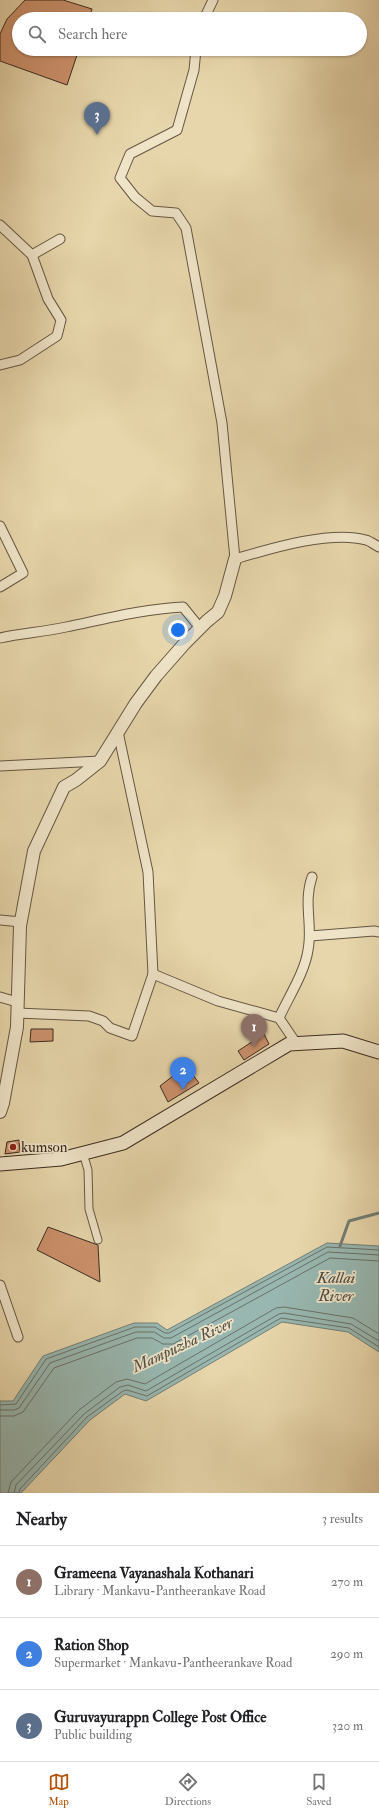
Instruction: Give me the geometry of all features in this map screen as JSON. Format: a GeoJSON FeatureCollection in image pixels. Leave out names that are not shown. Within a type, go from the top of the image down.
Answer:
{"type":"FeatureCollection","features":[{"type":"Feature","properties":{"kind":"main road"},"geometry":{"type":"LineString","coordinates":[[0,1164],[61,1159],[123,1143],[289,1044],[343,1041],[379,1052]]}},
{"type":"Feature","properties":{"kind":"street"},"geometry":{"type":"LineString","coordinates":[[207,12],[213,0]]}},
{"type":"Feature","properties":{"kind":"street"},"geometry":{"type":"LineString","coordinates":[[0,1112],[3,1103],[16,1027],[21,922],[34,851],[64,787],[76,780],[100,761],[136,703],[156,676],[200,628],[218,612],[225,596],[235,559],[222,423],[186,228],[176,213],[152,211],[135,197],[120,178],[130,154],[177,130],[194,70],[195,56]]}},
{"type":"Feature","properties":{"kind":"street"},"geometry":{"type":"LineString","coordinates":[[0,225],[32,254],[48,299],[61,320],[57,336],[20,360],[0,365]]}},
{"type":"Feature","properties":{"kind":"street"},"geometry":{"type":"LineString","coordinates":[[32,254],[60,239]]}},
{"type":"Feature","properties":{"kind":"street"},"geometry":{"type":"LineString","coordinates":[[0,526],[23,573],[0,587]]}},
{"type":"Feature","properties":{"kind":"street"},"geometry":{"type":"LineString","coordinates":[[235,559],[292,544],[319,539],[344,538],[366,540],[379,547]]}},
{"type":"Feature","properties":{"kind":"street"},"geometry":{"type":"LineString","coordinates":[[0,638],[65,628],[119,615],[160,608],[183,607],[200,628]]}},
{"type":"Feature","properties":{"kind":"street"},"geometry":{"type":"LineString","coordinates":[[0,997],[17,1008],[89,1016],[103,1021],[110,1028],[132,1036],[153,974],[148,872],[118,732]]}},
{"type":"Feature","properties":{"kind":"street"},"geometry":{"type":"LineString","coordinates":[[0,766],[100,761]]}},
{"type":"Feature","properties":{"kind":"street"},"geometry":{"type":"LineString","coordinates":[[279,1018],[305,964],[310,936],[307,913],[308,888],[312,877]]}},
{"type":"Feature","properties":{"kind":"street"},"geometry":{"type":"LineString","coordinates":[[0,920],[21,922]]}},
{"type":"Feature","properties":{"kind":"street"},"geometry":{"type":"LineString","coordinates":[[310,936],[379,932]]}},
{"type":"Feature","properties":{"kind":"street"},"geometry":{"type":"LineString","coordinates":[[153,974],[218,1001],[279,1018],[296,1043]]}},
{"type":"Feature","properties":{"kind":"street"},"geometry":{"type":"LineString","coordinates":[[84,1153],[88,1170],[89,1209],[98,1240]]}},
{"type":"Feature","properties":{"kind":"street"},"geometry":{"type":"LineString","coordinates":[[0,1285],[18,1337]]}},
{"type":"Feature","properties":{"kind":"water","name":"Kallai River"},"geometry":{"type":"Polygon","coordinates":[[[327,1243],[379,1246],[379,1352],[348,1332],[282,1322],[146,1401],[125,1394],[90,1420],[21,1493],[0,1493],[0,1401],[13,1401],[43,1356],[134,1323],[157,1323],[167,1330],[327,1243]]]}},
{"type":"Feature","properties":{"kind":"building"},"geometry":{"type":"Polygon","coordinates":[[[25,0],[63,0],[92,9],[91,12],[14,12],[25,0]]]}},
{"type":"Feature","properties":{"kind":"building"},"geometry":{"type":"Polygon","coordinates":[[[12,14],[12,56],[77,56],[67,85],[0,61],[0,34],[7,19],[12,14]]]}},
{"type":"Feature","properties":{"kind":"building"},"geometry":{"type":"Polygon","coordinates":[[[31,1029],[53,1029],[53,1041],[30,1042],[31,1029]]]}},
{"type":"Feature","properties":{"kind":"building"},"geometry":{"type":"Polygon","coordinates":[[[264,1034],[269,1044],[244,1060],[238,1051],[264,1034]]]}},
{"type":"Feature","properties":{"kind":"building"},"geometry":{"type":"Polygon","coordinates":[[[186,1066],[199,1083],[168,1102],[160,1086],[186,1066]]]}},
{"type":"Feature","properties":{"kind":"building","name":"kumson"},"geometry":{"type":"Polygon","coordinates":[[[19,1140],[20,1152],[5,1154],[7,1142],[19,1140]]]}},
{"type":"Feature","properties":{"kind":"building"},"geometry":{"type":"Polygon","coordinates":[[[48,1227],[98,1245],[100,1282],[37,1250],[48,1227]]]}},
{"type":"Feature","properties":{"kind":"waterway"},"geometry":{"type":"LineString","coordinates":[[340,1246],[349,1221],[379,1213]]}},
{"type":"Feature","properties":{"kind":"place","name":"Guruvayurappn College Post Office"},"geometry":{"type":"Point","coordinates":[97,135]}},
{"type":"Feature","properties":{"kind":"place","name":"Grameena Vayanashala Kothanari"},"geometry":{"type":"Point","coordinates":[254,1047]}},
{"type":"Feature","properties":{"kind":"place","name":"Ration Shop"},"geometry":{"type":"Point","coordinates":[183,1090]}},
{"type":"Feature","properties":{"kind":"place","name":"kumson"},"geometry":{"type":"Point","coordinates":[13,1147]}},
{"type":"Feature","properties":{"kind":"water label","name":"Mampuzha River"},"geometry":{"type":"Point","coordinates":[182,1344]}}]}
